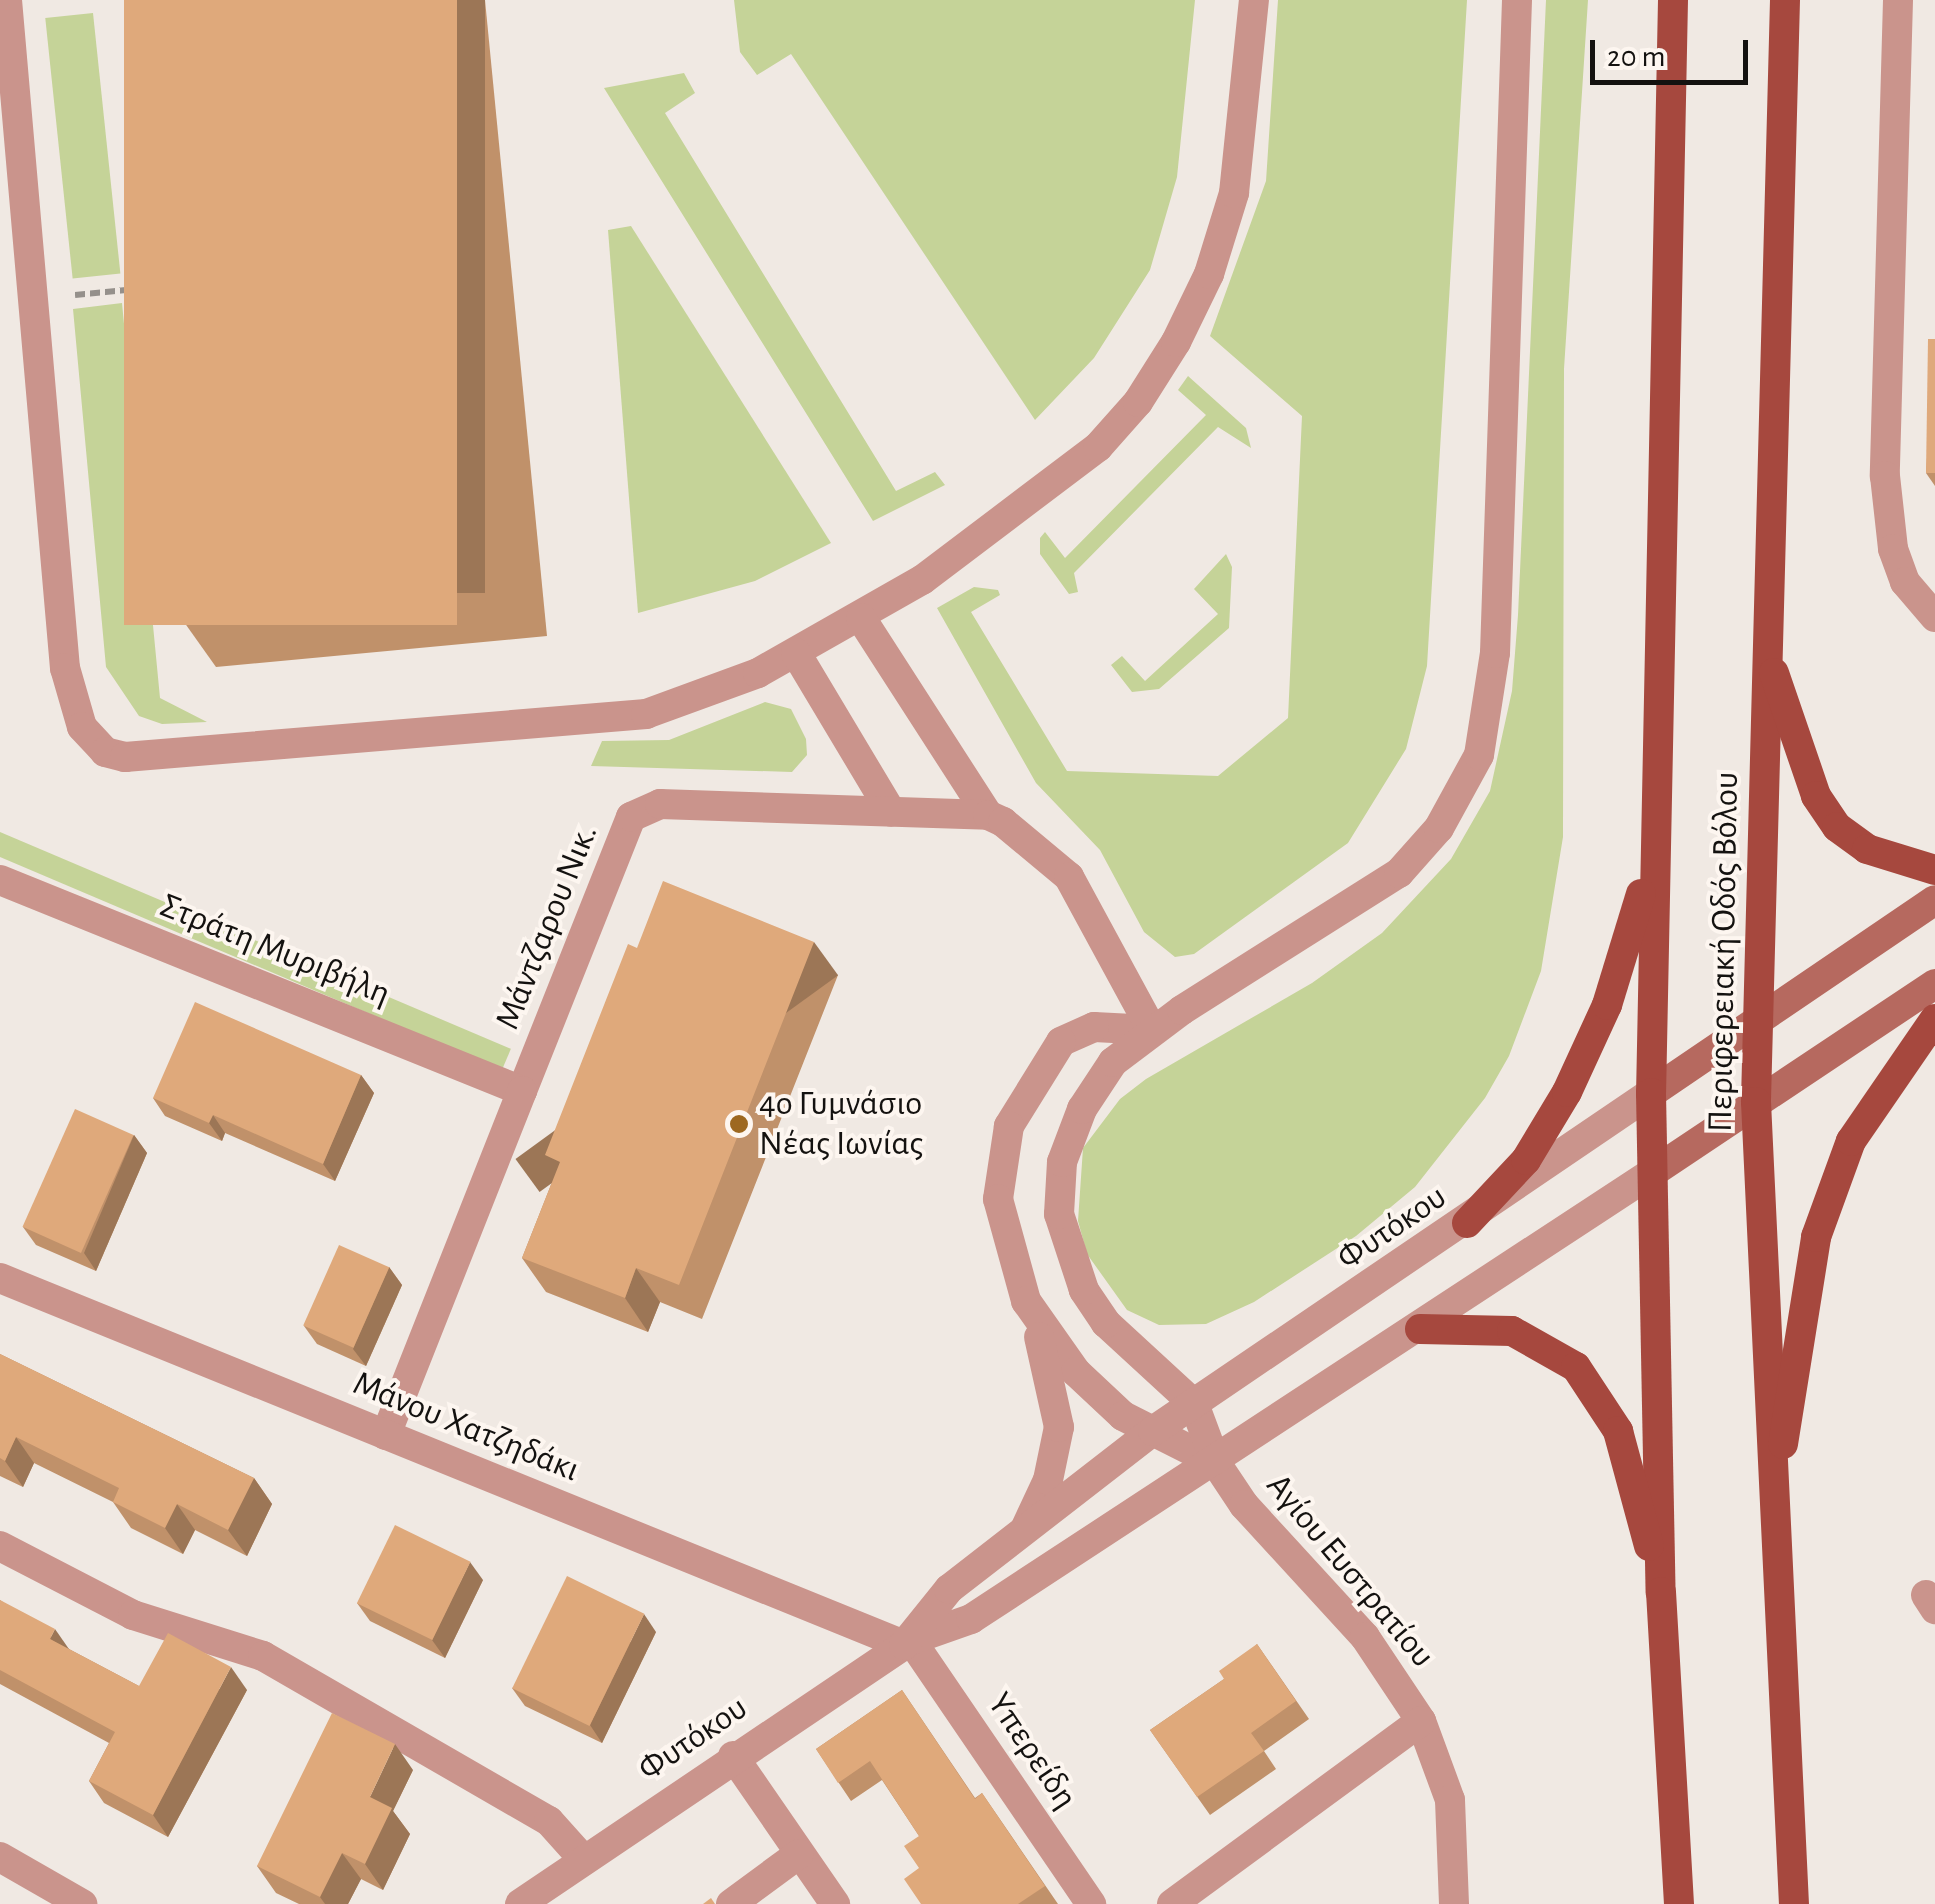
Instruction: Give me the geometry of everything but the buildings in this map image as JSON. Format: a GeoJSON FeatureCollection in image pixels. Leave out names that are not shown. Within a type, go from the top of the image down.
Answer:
{"type":"FeatureCollection","features":[{"type":"Feature","properties":{"kind":"main road","name":"Περιφερειακή Οδός Βόλου"},"geometry":{"type":"LineString","coordinates":[[1673,0],[1651,857],[1651,1093],[1661,1592],[1679,1904]]}},
{"type":"Feature","properties":{"kind":"main road","name":"Περιφερειακή Οδός Βόλου"},"geometry":{"type":"LineString","coordinates":[[1785,0],[1756,1102],[1772,1521],[1794,1904]]}},
{"type":"Feature","properties":{"kind":"main road"},"geometry":{"type":"LineString","coordinates":[[1767,653],[1816,796],[1837,827],[1866,849],[1935,870]]}},
{"type":"Feature","properties":{"kind":"main road"},"geometry":{"type":"LineString","coordinates":[[1467,1224],[1526,1160],[1568,1092],[1607,1005],[1651,857]]}},
{"type":"Feature","properties":{"kind":"main road","name":"Φυτόκου"},"geometry":{"type":"LineString","coordinates":[[1651,1093],[1935,900]]}},
{"type":"Feature","properties":{"kind":"main road","name":"Φυτόκου"},"geometry":{"type":"LineString","coordinates":[[1652,1172],[1935,984]]}},
{"type":"Feature","properties":{"kind":"main road"},"geometry":{"type":"LineString","coordinates":[[1772,1521],[1816,1237],[1851,1141],[1935,1019]]}},
{"type":"Feature","properties":{"kind":"main road"},"geometry":{"type":"LineString","coordinates":[[1420,1329],[1512,1331],[1576,1367],[1618,1431],[1661,1592]]}},
{"type":"Feature","properties":{"kind":"street"},"geometry":{"type":"LineString","coordinates":[[7,0],[36,298],[65,668],[82,727],[105,752],[126,757],[610,720],[674,707],[796,653],[861,618],[995,531],[1077,465],[1158,372],[1196,304],[1234,193],[1254,0]]}},
{"type":"Feature","properties":{"kind":"street"},"geometry":{"type":"LineString","coordinates":[[1216,1463],[1194,1404],[1093,1307],[1073,1267],[1059,1214],[1062,1162],[1082,1109],[1114,1062],[1152,1030],[1398,873],[1438,828],[1479,755],[1495,653],[1518,0]]}},
{"type":"Feature","properties":{"kind":"street"},"geometry":{"type":"LineString","coordinates":[[1898,0],[1885,476],[1893,549],[1905,582],[1935,616]]}},
{"type":"Feature","properties":{"kind":"street"},"geometry":{"type":"LineString","coordinates":[[861,618],[988,815]]}},
{"type":"Feature","properties":{"kind":"street"},"geometry":{"type":"LineString","coordinates":[[796,653],[892,812]]}},
{"type":"Feature","properties":{"kind":"street","name":"Μάντζαρου Νικ."},"geometry":{"type":"LineString","coordinates":[[386,1434],[631,817],[660,804],[988,815],[1033,842],[1069,877],[1152,1030]]}},
{"type":"Feature","properties":{"kind":"street","name":"Στράτη Μυριβήλη"},"geometry":{"type":"LineString","coordinates":[[0,880],[522,1091]]}},
{"type":"Feature","properties":{"kind":"street"},"geometry":{"type":"LineString","coordinates":[[1026,1527],[1048,1480],[1059,1426],[1050,1372],[998,1199],[1010,1126],[1042,1064],[1069,1036],[1094,1026],[1152,1030]]}},
{"type":"Feature","properties":{"kind":"street","name":"Φυτόκου"},"geometry":{"type":"LineString","coordinates":[[907,1642],[949,1589],[1154,1431],[1467,1224],[1651,1093]]}},
{"type":"Feature","properties":{"kind":"street","name":"Φυτόκου"},"geometry":{"type":"LineString","coordinates":[[520,1904],[907,1642],[971,1619],[1216,1463],[1652,1172]]}},
{"type":"Feature","properties":{"kind":"street","name":"Μάνου Χατζηδάκι"},"geometry":{"type":"LineString","coordinates":[[0,1278],[907,1642]]}},
{"type":"Feature","properties":{"kind":"street"},"geometry":{"type":"LineString","coordinates":[[1026,1301],[1091,1389],[1154,1431],[1216,1463]]}},
{"type":"Feature","properties":{"kind":"street","name":"Αγίου Ευστρατίου"},"geometry":{"type":"LineString","coordinates":[[1216,1463],[1244,1504],[1365,1637],[1421,1721],[1450,1800],[1454,1904]]}},
{"type":"Feature","properties":{"kind":"street"},"geometry":{"type":"LineString","coordinates":[[0,1546],[132,1616],[262,1656],[549,1821],[584,1860]]}},
{"type":"Feature","properties":{"kind":"street","name":"Υπερείδη"},"geometry":{"type":"LineString","coordinates":[[907,1642],[1091,1904]]}},
{"type":"Feature","properties":{"kind":"street"},"geometry":{"type":"LineString","coordinates":[[1172,1904],[1421,1721]]}},
{"type":"Feature","properties":{"kind":"street"},"geometry":{"type":"LineString","coordinates":[[734,1756],[835,1904]]}},
{"type":"Feature","properties":{"kind":"street"},"geometry":{"type":"LineString","coordinates":[[731,1904],[799,1854]]}},
{"type":"Feature","properties":{"kind":"street"},"geometry":{"type":"LineString","coordinates":[[0,1856],[82,1904]]}},
{"type":"Feature","properties":{"kind":"path"},"geometry":{"type":"LineString","coordinates":[[36,298],[178,285]]}},
{"type":"Feature","properties":{"kind":"green space"},"geometry":{"type":"Polygon","coordinates":[[[734,0],[1195,0],[1177,177],[1150,270],[1094,358],[1035,420],[791,54],[757,75],[740,52],[734,0]]]}},
{"type":"Feature","properties":{"kind":"green space"},"geometry":{"type":"Polygon","coordinates":[[[1278,0],[1467,0],[1427,666],[1406,749],[1348,843],[1194,954],[1175,957],[1144,932],[1100,850],[1036,783],[937,608],[974,587],[998,590],[1000,595],[971,612],[1067,771],[1218,776],[1288,718],[1302,416],[1210,336],[1266,181],[1278,0]]]}},
{"type":"Feature","properties":{"kind":"green space"},"geometry":{"type":"Polygon","coordinates":[[[1546,0],[1588,0],[1564,369],[1563,837],[1541,971],[1509,1056],[1485,1098],[1415,1187],[1356,1236],[1254,1302],[1206,1324],[1159,1325],[1127,1310],[1087,1254],[1078,1221],[1083,1148],[1120,1099],[1146,1079],[1312,983],[1382,933],[1451,859],[1490,791],[1512,691],[1518,615],[1546,0]]]}},
{"type":"Feature","properties":{"kind":"green space"},"geometry":{"type":"Polygon","coordinates":[[[93,13],[120,274],[73,279],[45,18],[93,13]]]}},
{"type":"Feature","properties":{"kind":"green space"},"geometry":{"type":"Polygon","coordinates":[[[684,73],[695,93],[665,113],[896,491],[935,472],[945,485],[873,521],[604,88],[684,73]]]}},
{"type":"Feature","properties":{"kind":"green space"},"geometry":{"type":"Polygon","coordinates":[[[631,226],[831,543],[755,581],[638,613],[608,230],[631,226]]]}},
{"type":"Feature","properties":{"kind":"green space"},"geometry":{"type":"Polygon","coordinates":[[[122,303],[160,698],[207,722],[162,724],[139,716],[106,667],[73,309],[122,303]]]}},
{"type":"Feature","properties":{"kind":"green space"},"geometry":{"type":"Polygon","coordinates":[[[1188,376],[1246,428],[1251,448],[1218,427],[1074,573],[1078,592],[1069,594],[1040,554],[1040,538],[1045,532],[1065,558],[1206,415],[1178,390],[1188,376]]]}},
{"type":"Feature","properties":{"kind":"green space"},"geometry":{"type":"Polygon","coordinates":[[[1226,554],[1232,567],[1229,628],[1159,689],[1132,692],[1111,665],[1122,656],[1145,681],[1218,614],[1194,589],[1226,554]]]}},
{"type":"Feature","properties":{"kind":"green space"},"geometry":{"type":"Polygon","coordinates":[[[765,702],[791,709],[806,739],[807,755],[792,772],[591,766],[602,741],[669,740],[765,702]]]}},
{"type":"Feature","properties":{"kind":"green space"},"geometry":{"type":"Polygon","coordinates":[[[0,832],[511,1049],[502,1070],[0,857],[0,832]]]}},
{"type":"Feature","properties":{"kind":"place","name":"4ο Γυμνάσιο Νέας Ιωνίας"},"geometry":{"type":"Point","coordinates":[739,1124]}}]}
